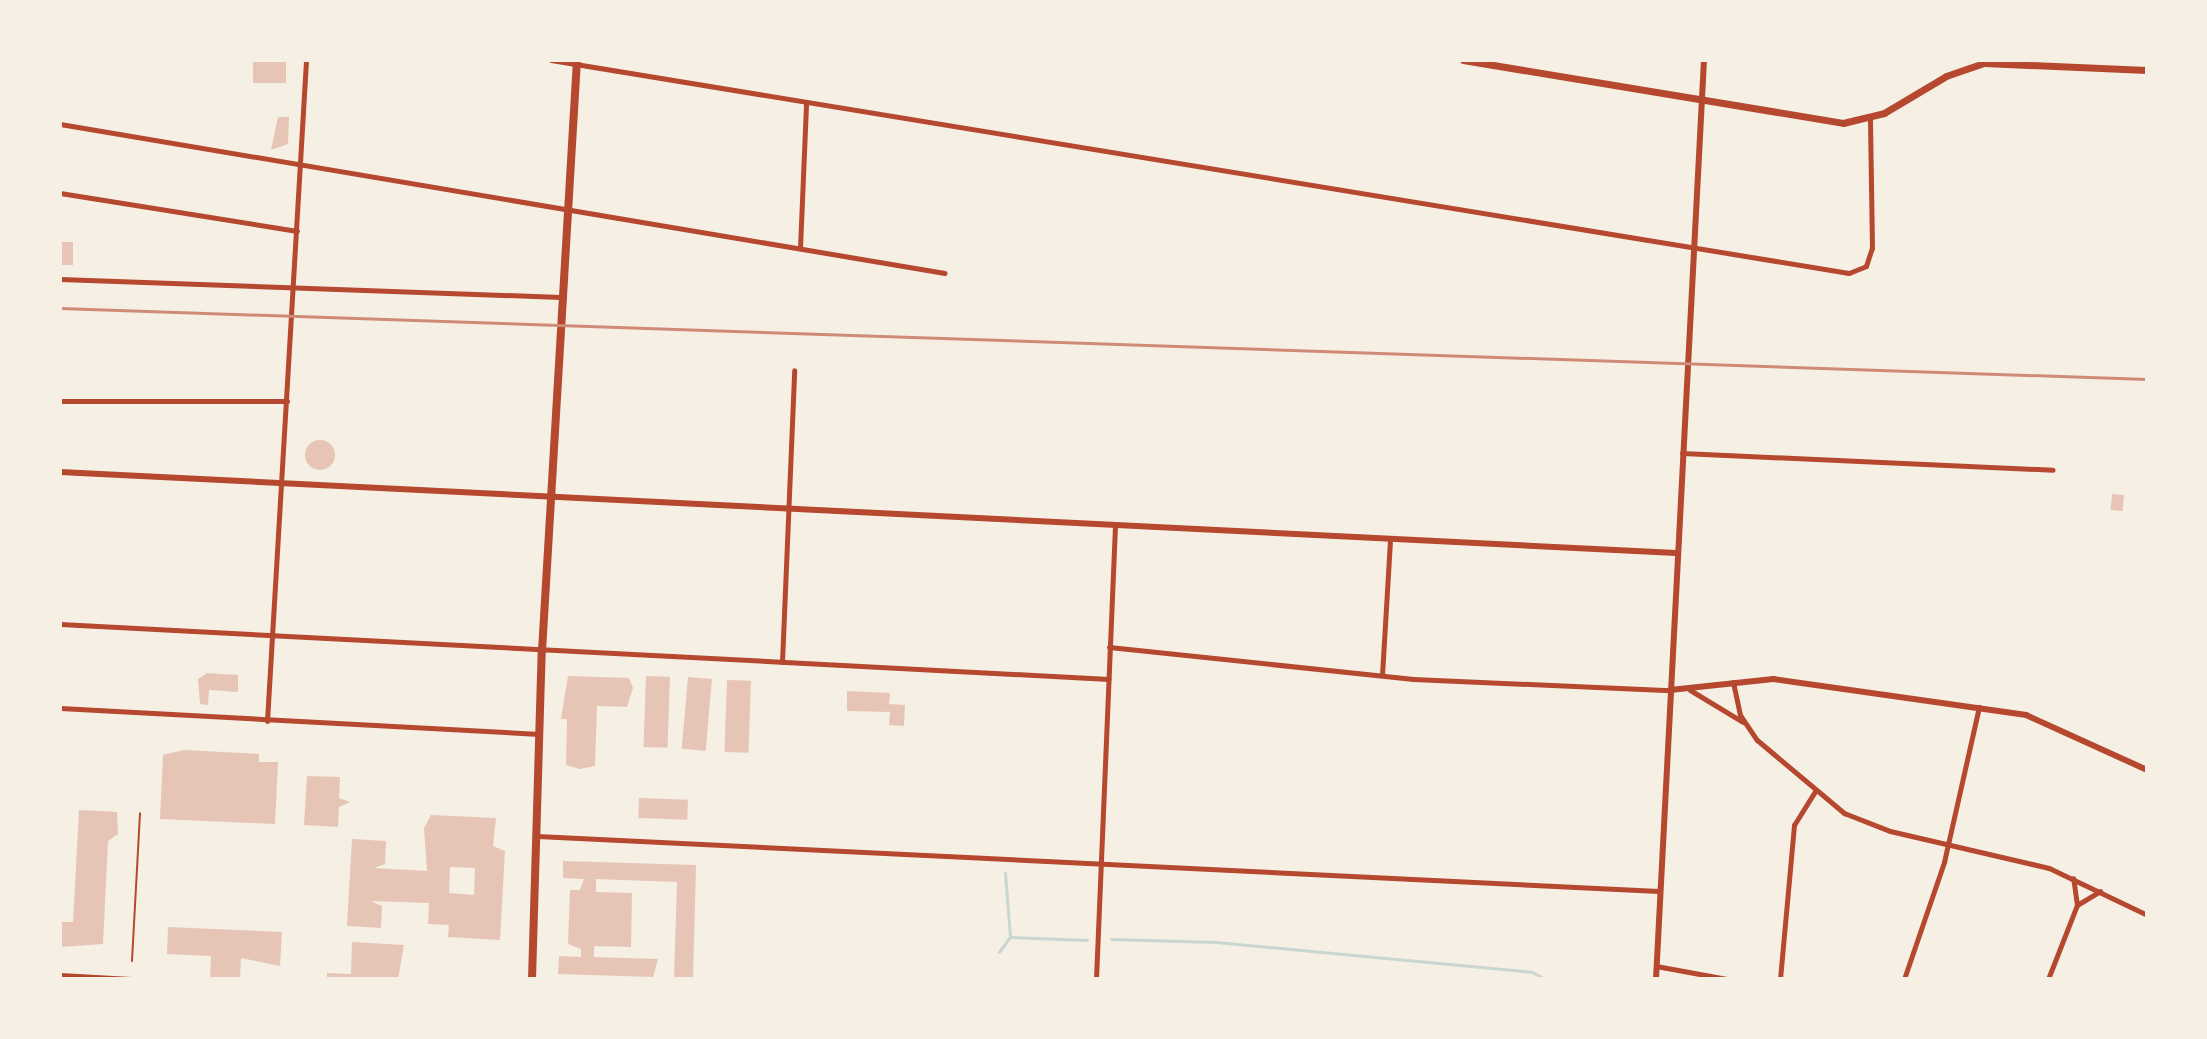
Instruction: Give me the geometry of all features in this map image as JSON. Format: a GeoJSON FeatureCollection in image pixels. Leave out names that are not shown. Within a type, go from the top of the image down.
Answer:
{"type":"FeatureCollection","features":[{"type":"Feature","properties":{"kind":"main road"},"geometry":{"type":"LineString","coordinates":[[1463,60],[1843,123],[1870,118],[1984,62],[2147,70]]}},
{"type":"Feature","properties":{"kind":"main road"},"geometry":{"type":"LineString","coordinates":[[532,979],[542,651],[577,62]]}},
{"type":"Feature","properties":{"kind":"street"},"geometry":{"type":"LineString","coordinates":[[267,721],[306,60]]}},
{"type":"Feature","properties":{"kind":"street"},"geometry":{"type":"LineString","coordinates":[[551,60],[1849,273],[1868,261],[1870,118]]}},
{"type":"Feature","properties":{"kind":"street"},"geometry":{"type":"LineString","coordinates":[[1656,979],[1681,453],[1696,250],[1704,60]]}},
{"type":"Feature","properties":{"kind":"street"},"geometry":{"type":"LineString","coordinates":[[800,248],[806,104]]}},
{"type":"Feature","properties":{"kind":"street"},"geometry":{"type":"LineString","coordinates":[[60,124],[945,273]]}},
{"type":"Feature","properties":{"kind":"street"},"geometry":{"type":"LineString","coordinates":[[60,193],[297,231]]}},
{"type":"Feature","properties":{"kind":"street"},"geometry":{"type":"LineString","coordinates":[[60,279],[561,297]]}},
{"type":"Feature","properties":{"kind":"street"},"geometry":{"type":"LineString","coordinates":[[782,662],[794,370]]}},
{"type":"Feature","properties":{"kind":"street"},"geometry":{"type":"LineString","coordinates":[[60,401],[287,401]]}},
{"type":"Feature","properties":{"kind":"street"},"geometry":{"type":"LineString","coordinates":[[1681,453],[2053,470]]}},
{"type":"Feature","properties":{"kind":"street"},"geometry":{"type":"LineString","coordinates":[[60,472],[1390,542],[1676,553]]}},
{"type":"Feature","properties":{"kind":"street"},"geometry":{"type":"LineString","coordinates":[[1096,979],[1115,527]]}},
{"type":"Feature","properties":{"kind":"street"},"geometry":{"type":"LineString","coordinates":[[1382,675],[1390,542]]}},
{"type":"Feature","properties":{"kind":"street"},"geometry":{"type":"LineString","coordinates":[[60,624],[1109,679]]}},
{"type":"Feature","properties":{"kind":"street"},"geometry":{"type":"LineString","coordinates":[[1109,647],[1382,675],[1670,690],[1773,679],[1979,707],[2058,725],[2147,770]]}},
{"type":"Feature","properties":{"kind":"street"},"geometry":{"type":"LineString","coordinates":[[1733,682],[1744,723]]}},
{"type":"Feature","properties":{"kind":"street"},"geometry":{"type":"LineString","coordinates":[[1690,690],[1744,723],[1815,792],[1861,821],[2073,878],[2147,915]]}},
{"type":"Feature","properties":{"kind":"street"},"geometry":{"type":"LineString","coordinates":[[1904,979],[1948,843],[1979,707]]}},
{"type":"Feature","properties":{"kind":"street"},"geometry":{"type":"LineString","coordinates":[[60,708],[539,734]]}},
{"type":"Feature","properties":{"kind":"street"},"geometry":{"type":"LineString","coordinates":[[1780,979],[1794,825],[1815,792]]}},
{"type":"Feature","properties":{"kind":"street"},"geometry":{"type":"LineString","coordinates":[[537,836],[1659,891]]}},
{"type":"Feature","properties":{"kind":"street"},"geometry":{"type":"LineString","coordinates":[[2048,979],[2077,905],[2073,878]]}},
{"type":"Feature","properties":{"kind":"street"},"geometry":{"type":"LineString","coordinates":[[2077,905],[2100,891]]}},
{"type":"Feature","properties":{"kind":"street"},"geometry":{"type":"LineString","coordinates":[[1656,966],[1727,979]]}},
{"type":"Feature","properties":{"kind":"street"},"geometry":{"type":"LineString","coordinates":[[60,975],[131,979]]}},
{"type":"Feature","properties":{"kind":"path"},"geometry":{"type":"LineString","coordinates":[[132,961],[140,813]]}},
{"type":"Feature","properties":{"kind":"building"},"geometry":{"type":"Polygon","coordinates":[[[253,60],[286,60],[286,83],[253,83],[253,60]]]}},
{"type":"Feature","properties":{"kind":"building"},"geometry":{"type":"Polygon","coordinates":[[[278,117],[289,117],[288,144],[271,150],[278,117]]]}},
{"type":"Feature","properties":{"kind":"building"},"geometry":{"type":"Polygon","coordinates":[[[60,242],[73,242],[73,265],[60,265],[60,242]]]}},
{"type":"Feature","properties":{"kind":"building"},"geometry":{"type":"Polygon","coordinates":[[[320,440],[331,444],[335,455],[331,466],[320,470],[309,466],[305,455],[309,444],[320,440]]]}},
{"type":"Feature","properties":{"kind":"building"},"geometry":{"type":"Polygon","coordinates":[[[2112,494],[2124,495],[2123,511],[2111,510],[2112,494]]]}},
{"type":"Feature","properties":{"kind":"building"},"geometry":{"type":"Polygon","coordinates":[[[207,673],[238,675],[238,692],[209,690],[208,705],[200,704],[198,679],[207,673]]]}},
{"type":"Feature","properties":{"kind":"building"},"geometry":{"type":"Polygon","coordinates":[[[568,676],[629,678],[633,688],[627,707],[597,706],[595,766],[580,769],[566,765],[567,719],[561,719],[568,676]]]}},
{"type":"Feature","properties":{"kind":"building"},"geometry":{"type":"Polygon","coordinates":[[[646,676],[670,677],[668,748],[644,747],[646,676]]]}},
{"type":"Feature","properties":{"kind":"building"},"geometry":{"type":"Polygon","coordinates":[[[688,677],[712,679],[706,751],[682,749],[688,677]]]}},
{"type":"Feature","properties":{"kind":"building"},"geometry":{"type":"Polygon","coordinates":[[[727,680],[751,681],[748,753],[724,752],[727,680]]]}},
{"type":"Feature","properties":{"kind":"building"},"geometry":{"type":"Polygon","coordinates":[[[847,691],[890,693],[889,704],[905,705],[904,726],[889,725],[890,712],[847,711],[847,691]]]}},
{"type":"Feature","properties":{"kind":"building"},"geometry":{"type":"Polygon","coordinates":[[[184,750],[259,754],[259,762],[278,762],[275,824],[160,819],[163,755],[184,750]]]}},
{"type":"Feature","properties":{"kind":"building"},"geometry":{"type":"Polygon","coordinates":[[[307,776],[340,777],[339,798],[350,802],[339,807],[338,827],[304,825],[307,776]]]}},
{"type":"Feature","properties":{"kind":"building"},"geometry":{"type":"Polygon","coordinates":[[[639,798],[688,800],[687,820],[638,818],[639,798]]]}},
{"type":"Feature","properties":{"kind":"building"},"geometry":{"type":"Polygon","coordinates":[[[79,810],[117,812],[118,834],[108,841],[103,944],[60,947],[60,922],[73,922],[79,810]]]}},
{"type":"Feature","properties":{"kind":"building"},"geometry":{"type":"Polygon","coordinates":[[[431,815],[496,818],[493,846],[505,851],[500,940],[448,937],[449,925],[428,924],[429,903],[371,901],[382,906],[381,928],[347,926],[352,839],[386,841],[385,864],[374,868],[427,871],[424,828],[431,815]],[[450,867],[449,893],[474,895],[475,868],[450,867]]]}},
{"type":"Feature","properties":{"kind":"building"},"geometry":{"type":"Polygon","coordinates":[[[563,861],[696,865],[693,979],[674,979],[677,882],[596,879],[596,892],[632,893],[631,947],[594,946],[594,957],[658,959],[653,977],[558,974],[559,956],[581,957],[581,949],[568,944],[570,890],[580,890],[584,879],[563,878],[563,861]]]}},
{"type":"Feature","properties":{"kind":"building"},"geometry":{"type":"Polygon","coordinates":[[[168,927],[282,932],[280,966],[241,958],[240,979],[210,979],[211,956],[167,954],[168,927]]]}},
{"type":"Feature","properties":{"kind":"building"},"geometry":{"type":"Polygon","coordinates":[[[352,942],[404,945],[398,979],[327,979],[327,973],[351,974],[352,942]]]}},
{"type":"Feature","properties":{"kind":"waterway"},"geometry":{"type":"LineString","coordinates":[[1005,873],[1010,937],[1087,940]]}},
{"type":"Feature","properties":{"kind":"waterway"},"geometry":{"type":"LineString","coordinates":[[999,952],[1010,937]]}},
{"type":"Feature","properties":{"kind":"waterway"},"geometry":{"type":"LineString","coordinates":[[1111,939],[1216,942],[1532,972],[1545,979]]}},
{"type":"Feature","properties":{"kind":"railway"},"geometry":{"type":"LineString","coordinates":[[60,308],[2147,379]]}}]}
